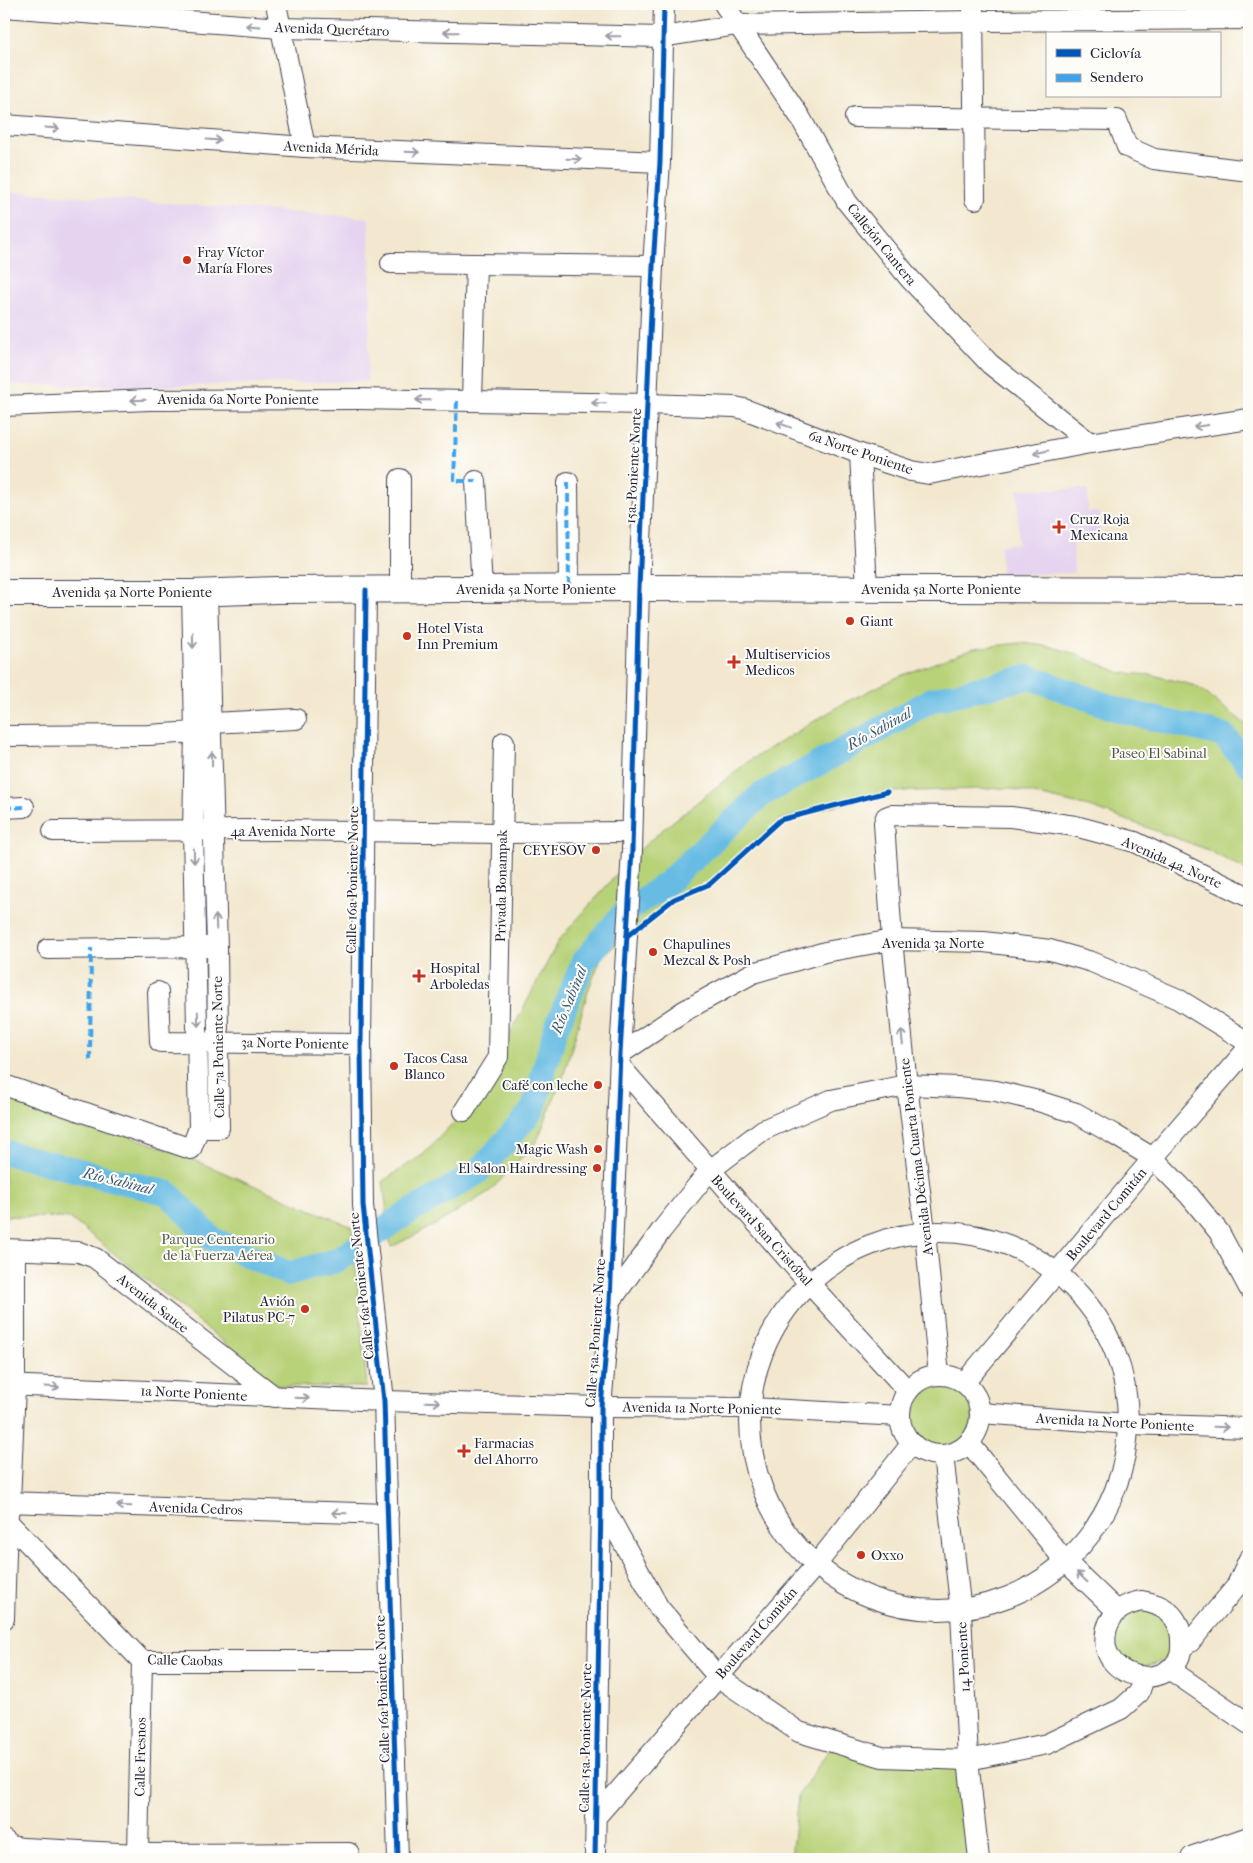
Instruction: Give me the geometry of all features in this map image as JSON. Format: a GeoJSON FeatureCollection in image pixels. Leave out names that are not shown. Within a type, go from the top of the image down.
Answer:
{"type":"FeatureCollection","features":[{"type":"Feature","properties":{"kind":"main road","name":"Avenida 5a Norte Poniente"},"geometry":{"type":"LineString","coordinates":[[4,593],[639,588],[1249,590]]}},
{"type":"Feature","properties":{"kind":"main road"},"geometry":{"type":"LineString","coordinates":[[1194,1859],[1249,1840]]}},
{"type":"Feature","properties":{"kind":"street"},"geometry":{"type":"LineString","coordinates":[[276,4],[305,147]]}},
{"type":"Feature","properties":{"kind":"street","name":"15a. Poniente Norte"},"geometry":{"type":"LineString","coordinates":[[628,929],[639,588],[653,266],[660,162],[664,4]]}},
{"type":"Feature","properties":{"kind":"street","name":"Callejón Cantera"},"geometry":{"type":"LineString","coordinates":[[724,4],[800,117],[847,202],[910,279],[990,364],[1090,443]]}},
{"type":"Feature","properties":{"kind":"street","name":"Avenida Querétaro"},"geometry":{"type":"LineString","coordinates":[[4,7],[281,28],[662,38],[737,25],[973,12],[1249,19]]}},
{"type":"Feature","properties":{"kind":"street"},"geometry":{"type":"LineString","coordinates":[[973,12],[975,200]]}},
{"type":"Feature","properties":{"kind":"street"},"geometry":{"type":"LineString","coordinates":[[855,117],[1117,120],[1127,147],[1154,159],[1249,171]]}},
{"type":"Feature","properties":{"kind":"street","name":"Avenida Mérida"},"geometry":{"type":"LineString","coordinates":[[4,125],[305,147],[660,162]]}},
{"type":"Feature","properties":{"kind":"street"},"geometry":{"type":"LineString","coordinates":[[392,263],[653,266]]}},
{"type":"Feature","properties":{"kind":"street"},"geometry":{"type":"LineString","coordinates":[[472,400],[476,264]]}},
{"type":"Feature","properties":{"kind":"street","name":"Avenida 6a Norte Poniente"},"geometry":{"type":"LineString","coordinates":[[4,406],[149,400],[472,400]]}},
{"type":"Feature","properties":{"kind":"street","name":"6a Norte Poniente"},"geometry":{"type":"LineString","coordinates":[[472,400],[735,407],[860,454],[911,471],[929,474],[1090,443],[1249,419]]}},
{"type":"Feature","properties":{"kind":"street"},"geometry":{"type":"LineString","coordinates":[[860,454],[867,589]]}},
{"type":"Feature","properties":{"kind":"street"},"geometry":{"type":"LineString","coordinates":[[400,478],[400,590]]}},
{"type":"Feature","properties":{"kind":"street"},"geometry":{"type":"LineString","coordinates":[[476,481],[482,589]]}},
{"type":"Feature","properties":{"kind":"street"},"geometry":{"type":"LineString","coordinates":[[568,482],[569,589]]}},
{"type":"Feature","properties":{"kind":"street","name":"Calle 16a Poniente Norte"},"geometry":{"type":"LineString","coordinates":[[366,590],[361,1044],[363,1205],[384,1401],[398,1859]]}},
{"type":"Feature","properties":{"kind":"street","name":"Calle 7a Poniente Norte"},"geometry":{"type":"LineString","coordinates":[[199,592],[203,728],[203,831],[196,947],[200,1128],[219,1128],[217,948],[203,831]]}},
{"type":"Feature","properties":{"kind":"street"},"geometry":{"type":"LineString","coordinates":[[4,736],[148,735],[296,719]]}},
{"type":"Feature","properties":{"kind":"street","name":"Privada Bonampak"},"geometry":{"type":"LineString","coordinates":[[464,1112],[498,1057],[504,742]]}},
{"type":"Feature","properties":{"kind":"street"},"geometry":{"type":"LineString","coordinates":[[4,808],[24,807]]}},
{"type":"Feature","properties":{"kind":"street","name":"Avenida 4a. Norte"},"geometry":{"type":"LineString","coordinates":[[892,940],[884,823],[886,817],[891,815],[1011,816],[1075,826],[1135,842],[1249,897]]}},
{"type":"Feature","properties":{"kind":"street","name":"4a Avenida Norte"},"geometry":{"type":"LineString","coordinates":[[53,831],[501,834],[632,832]]}},
{"type":"Feature","properties":{"kind":"street","name":"Calle 15a. Poniente Norte"},"geometry":{"type":"LineString","coordinates":[[595,1859],[601,1407],[610,1302],[620,1060],[628,929]]}},
{"type":"Feature","properties":{"kind":"street","name":"Avenida 3a Norte"},"geometry":{"type":"LineString","coordinates":[[620,1060],[684,1011],[753,973],[825,952],[892,940],[984,942],[1050,950],[1092,962],[1178,999],[1249,1043]]}},
{"type":"Feature","properties":{"kind":"street","name":"Avenida Décima Cuarta Poniente"},"geometry":{"type":"LineString","coordinates":[[892,940],[925,1232],[938,1375]]}},
{"type":"Feature","properties":{"kind":"street"},"geometry":{"type":"LineString","coordinates":[[48,949],[217,948]]}},
{"type":"Feature","properties":{"kind":"street","name":"3a Norte Poniente"},"geometry":{"type":"LineString","coordinates":[[158,992],[160,1042],[361,1044]]}},
{"type":"Feature","properties":{"kind":"street","name":"Boulevard Comitán"},"geometry":{"type":"LineString","coordinates":[[964,1383],[1249,1047]]}},
{"type":"Feature","properties":{"kind":"street","name":"Boulevard San Cristóbal"},"geometry":{"type":"LineString","coordinates":[[620,1060],[709,1171],[908,1391]]}},
{"type":"Feature","properties":{"kind":"street"},"geometry":{"type":"LineString","coordinates":[[4,1085],[191,1148],[200,1128]]}},
{"type":"Feature","properties":{"kind":"street"},"geometry":{"type":"LineString","coordinates":[[610,1302],[661,1231],[709,1171],[763,1130],[831,1100],[907,1085],[996,1091],[1038,1101],[1076,1113],[1153,1158],[1189,1195],[1219,1232],[1249,1288]]}},
{"type":"Feature","properties":{"kind":"street"},"geometry":{"type":"LineString","coordinates":[[925,1232],[972,1234],[1003,1241],[1026,1250],[1057,1274],[1079,1295],[1099,1319],[1114,1348],[1121,1369],[1130,1424],[1124,1468],[1101,1517],[1065,1561],[1020,1594],[961,1612],[910,1612],[861,1598],[816,1566],[786,1529],[766,1491],[755,1450],[751,1408],[758,1359],[784,1313],[807,1281],[841,1256],[868,1243],[925,1232]]}},
{"type":"Feature","properties":{"kind":"street"},"geometry":{"type":"LineString","coordinates":[[4,1619],[10,1385],[9,1249]]}},
{"type":"Feature","properties":{"kind":"street","name":"Avenida Sauce"},"geometry":{"type":"LineString","coordinates":[[9,1249],[79,1252],[95,1258],[275,1397]]}},
{"type":"Feature","properties":{"kind":"street"},"geometry":{"type":"LineString","coordinates":[[938,1375],[955,1378],[964,1383],[972,1391],[978,1402],[980,1413],[978,1429],[969,1443],[962,1449],[943,1455],[921,1450],[912,1443],[902,1426],[900,1416],[908,1391],[919,1381],[938,1375]]}},
{"type":"Feature","properties":{"kind":"street","name":"1a Norte Poniente"},"geometry":{"type":"LineString","coordinates":[[10,1385],[384,1401]]}},
{"type":"Feature","properties":{"kind":"street","name":"Avenida 1a Norte Poniente"},"geometry":{"type":"LineString","coordinates":[[384,1401],[601,1407],[751,1408],[900,1416]]}},
{"type":"Feature","properties":{"kind":"street","name":"Avenida 1a Norte Poniente"},"geometry":{"type":"LineString","coordinates":[[980,1413],[1130,1424],[1249,1428]]}},
{"type":"Feature","properties":{"kind":"street","name":"Boulevard Comitán"},"geometry":{"type":"LineString","coordinates":[[595,1818],[816,1566],[912,1443]]}},
{"type":"Feature","properties":{"kind":"street"},"geometry":{"type":"LineString","coordinates":[[969,1443],[1065,1561],[1117,1611]]}},
{"type":"Feature","properties":{"kind":"street","name":"14 Poniente"},"geometry":{"type":"LineString","coordinates":[[943,1455],[961,1612],[968,1760],[979,1859]]}},
{"type":"Feature","properties":{"kind":"street"},"geometry":{"type":"LineString","coordinates":[[601,1503],[659,1608],[718,1677],[799,1732],[882,1757],[968,1760],[1047,1744],[1121,1709],[1139,1693],[1144,1678]]}},
{"type":"Feature","properties":{"kind":"street","name":"Avenida Cedros"},"geometry":{"type":"LineString","coordinates":[[7,1508],[388,1514]]}},
{"type":"Feature","properties":{"kind":"street","name":"Calle Caobas"},"geometry":{"type":"LineString","coordinates":[[7,1508],[142,1661],[392,1661]]}},
{"type":"Feature","properties":{"kind":"street"},"geometry":{"type":"LineString","coordinates":[[1182,1647],[1190,1642],[1236,1587],[1249,1559]]}},
{"type":"Feature","properties":{"kind":"street"},"geometry":{"type":"LineString","coordinates":[[1142,1601],[1154,1603],[1166,1609],[1175,1618],[1181,1630],[1182,1647],[1179,1658],[1169,1669],[1157,1675],[1144,1678],[1131,1676],[1120,1670],[1111,1660],[1106,1647],[1105,1634],[1109,1622],[1117,1611],[1128,1604],[1142,1601]]}},
{"type":"Feature","properties":{"kind":"street","name":"Calle Fresnos"},"geometry":{"type":"LineString","coordinates":[[138,1854],[142,1661]]}},
{"type":"Feature","properties":{"kind":"street"},"geometry":{"type":"LineString","coordinates":[[1169,1669],[1249,1724]]}},
{"type":"Feature","properties":{"kind":"street"},"geometry":{"type":"LineString","coordinates":[[4,1840],[11,1846],[22,1848],[138,1854],[349,1853]]}},
{"type":"Feature","properties":{"kind":"shaded area","name":"Fray Víctor María Flores"},"geometry":{"type":"Polygon","coordinates":[[[4,191],[369,218],[371,302],[367,381],[184,386],[4,385],[4,191]]]}},
{"type":"Feature","properties":{"kind":"shaded area","name":"Cruz Roja Mexicana"},"geometry":{"type":"Polygon","coordinates":[[[1018,489],[1088,489],[1088,512],[1100,512],[1100,542],[1073,543],[1074,573],[1001,574],[1000,545],[1018,544],[1018,489]]]}},
{"type":"Feature","properties":{"kind":"green space","name":"Paseo El Sabinal"},"geometry":{"type":"Polygon","coordinates":[[[1020,643],[1048,646],[1073,653],[1121,673],[1153,675],[1196,686],[1249,727],[1249,872],[1206,849],[1093,808],[1008,788],[887,792],[780,820],[710,884],[674,899],[602,956],[589,988],[564,1074],[537,1141],[490,1191],[437,1224],[391,1247],[383,1181],[424,1154],[464,1111],[498,1057],[559,940],[632,857],[661,831],[749,761],[846,702],[898,677],[974,648],[1020,643]]]}},
{"type":"Feature","properties":{"kind":"green space","name":"Parque Centenario de la Fuerza Aérea"},"geometry":{"type":"Polygon","coordinates":[[[4,1093],[175,1152],[352,1227],[367,1387],[278,1386],[70,1218],[4,1216],[4,1093]]]}},
{"type":"Feature","properties":{"kind":"green space"},"geometry":{"type":"Polygon","coordinates":[[[934,1382],[946,1382],[964,1391],[971,1402],[973,1415],[971,1428],[964,1439],[953,1446],[934,1448],[921,1443],[912,1434],[907,1421],[907,1409],[912,1396],[921,1387],[934,1382]]]}},
{"type":"Feature","properties":{"kind":"green space"},"geometry":{"type":"Polygon","coordinates":[[[1149,1609],[1170,1626],[1172,1645],[1168,1654],[1161,1661],[1152,1665],[1133,1665],[1118,1655],[1115,1646],[1116,1626],[1130,1611],[1149,1609]]]}},
{"type":"Feature","properties":{"kind":"green space"},"geometry":{"type":"Polygon","coordinates":[[[834,1742],[968,1760],[979,1859],[791,1859],[798,1796],[834,1742]]]}},
{"type":"Feature","properties":{"kind":"waterway","name":"Río Sabinal"},"geometry":{"type":"LineString","coordinates":[[4,1152],[168,1193],[212,1239],[289,1274],[338,1260],[398,1219],[477,1173],[533,1110],[555,1031],[584,961],[623,914],[667,883],[761,795],[931,700],[1029,677],[1122,711],[1223,735],[1249,765]]}},
{"type":"Feature","properties":{"kind":"marked path"},"geometry":{"type":"LineString","coordinates":[[457,401],[454,481],[476,481]]}},
{"type":"Feature","properties":{"kind":"marked path"},"geometry":{"type":"LineString","coordinates":[[568,482],[569,589]]}},
{"type":"Feature","properties":{"kind":"marked path"},"geometry":{"type":"LineString","coordinates":[[4,808],[24,807]]}},
{"type":"Feature","properties":{"kind":"marked path"},"geometry":{"type":"LineString","coordinates":[[90,1060],[91,948]]}},
{"type":"Feature","properties":{"kind":"cycle path"},"geometry":{"type":"LineString","coordinates":[[595,1859],[601,1407],[610,1302],[620,1054],[632,850],[639,588],[653,266],[660,162],[664,4]]}},
{"type":"Feature","properties":{"kind":"cycle path"},"geometry":{"type":"LineString","coordinates":[[366,590],[361,1044],[363,1205],[384,1401],[398,1859]]}},
{"type":"Feature","properties":{"kind":"cycle path"},"geometry":{"type":"LineString","coordinates":[[627,936],[674,899],[710,884],[780,820],[887,792]]}},
{"type":"Feature","properties":{"kind":"place","name":"Fray Víctor María Flores"},"geometry":{"type":"Point","coordinates":[187,260]}},
{"type":"Feature","properties":{"kind":"place","name":"Cruz Roja Mexicana"},"geometry":{"type":"Point","coordinates":[1059,527]}},
{"type":"Feature","properties":{"kind":"place","name":"Giant"},"geometry":{"type":"Point","coordinates":[850,621]}},
{"type":"Feature","properties":{"kind":"place","name":"Hotel Vista Inn Premium"},"geometry":{"type":"Point","coordinates":[407,636]}},
{"type":"Feature","properties":{"kind":"place","name":"Multiservicios Medicos"},"geometry":{"type":"Point","coordinates":[734,662]}},
{"type":"Feature","properties":{"kind":"place","name":"CEYESOV"},"geometry":{"type":"Point","coordinates":[596,850]}},
{"type":"Feature","properties":{"kind":"place","name":"Chapulines Mezcal & Posh"},"geometry":{"type":"Point","coordinates":[653,952]}},
{"type":"Feature","properties":{"kind":"place","name":"Hospital Arboledas"},"geometry":{"type":"Point","coordinates":[419,976]}},
{"type":"Feature","properties":{"kind":"place","name":"Tacos Casa Blanco"},"geometry":{"type":"Point","coordinates":[394,1066]}},
{"type":"Feature","properties":{"kind":"place","name":"Café con leche"},"geometry":{"type":"Point","coordinates":[598,1085]}},
{"type":"Feature","properties":{"kind":"place","name":"Magic Wash"},"geometry":{"type":"Point","coordinates":[598,1149]}},
{"type":"Feature","properties":{"kind":"place","name":"El Salon Hairdressing"},"geometry":{"type":"Point","coordinates":[597,1168]}},
{"type":"Feature","properties":{"kind":"place","name":"Avión Pilatus PC-7"},"geometry":{"type":"Point","coordinates":[305,1309]}},
{"type":"Feature","properties":{"kind":"place","name":"Farmacias del Ahorro"},"geometry":{"type":"Point","coordinates":[464,1451]}},
{"type":"Feature","properties":{"kind":"place","name":"Oxxo"},"geometry":{"type":"Point","coordinates":[861,1555]}}]}
